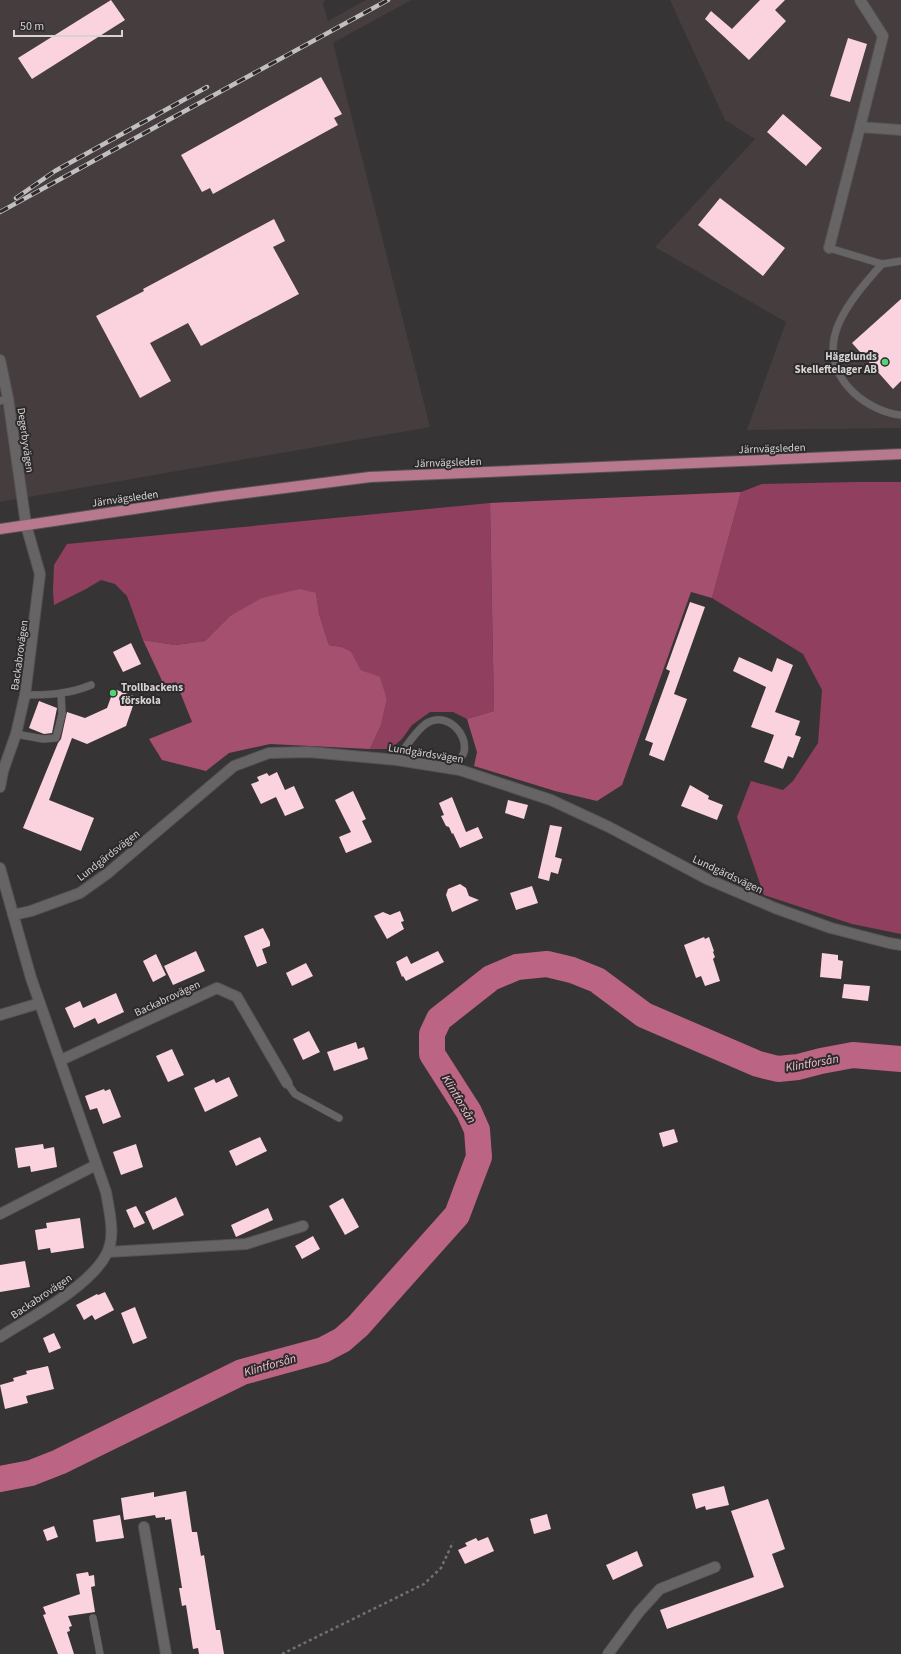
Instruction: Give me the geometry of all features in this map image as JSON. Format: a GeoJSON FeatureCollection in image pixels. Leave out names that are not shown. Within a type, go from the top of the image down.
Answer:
{"type":"FeatureCollection","features":[{"type":"Feature","properties":{"kind":"main road","name":"Järnvägsleden"},"geometry":{"type":"LineString","coordinates":[[0,529],[26,524],[370,477],[901,454]]}},
{"type":"Feature","properties":{"kind":"street"},"geometry":{"type":"LineString","coordinates":[[829,248],[882,36],[860,0]]}},
{"type":"Feature","properties":{"kind":"street"},"geometry":{"type":"LineString","coordinates":[[860,127],[901,130]]}},
{"type":"Feature","properties":{"kind":"street","name":"Degerbyvägen"},"geometry":{"type":"LineString","coordinates":[[0,360],[4,399],[26,524]]}},
{"type":"Feature","properties":{"kind":"street","name":"Backabrovägen"},"geometry":{"type":"LineString","coordinates":[[0,787],[3,771],[16,734],[25,695],[40,574],[26,524]]}},
{"type":"Feature","properties":{"kind":"street","name":"Lundgärdsvägen"},"geometry":{"type":"LineString","coordinates":[[13,915],[31,911],[80,893],[108,873],[234,766],[269,753],[308,752],[397,760],[460,770],[551,800],[609,828],[707,879],[774,908],[831,928],[901,945]]}},
{"type":"Feature","properties":{"kind":"street","name":"Backabrovägen"},"geometry":{"type":"LineString","coordinates":[[0,868],[40,1003],[106,1192],[110,1216],[110,1239],[108,1252],[94,1272],[77,1287],[0,1337]]}},
{"type":"Feature","properties":{"kind":"street","name":"Backabrovägen"},"geometry":{"type":"LineString","coordinates":[[60,1060],[217,988],[237,997],[287,1083]]}},
{"type":"Feature","properties":{"kind":"street"},"geometry":{"type":"LineString","coordinates":[[0,1016],[40,1003]]}},
{"type":"Feature","properties":{"kind":"street"},"geometry":{"type":"LineString","coordinates":[[0,1214],[96,1164]]}},
{"type":"Feature","properties":{"kind":"street"},"geometry":{"type":"LineString","coordinates":[[108,1252],[246,1244],[303,1226]]}},
{"type":"Feature","properties":{"kind":"street"},"geometry":{"type":"LineString","coordinates":[[144,1527],[166,1654]]}},
{"type":"Feature","properties":{"kind":"street"},"geometry":{"type":"LineString","coordinates":[[608,1654],[639,1612],[660,1589],[715,1567]]}},
{"type":"Feature","properties":{"kind":"lane"},"geometry":{"type":"LineString","coordinates":[[829,248],[882,264],[901,261]]}},
{"type":"Feature","properties":{"kind":"lane"},"geometry":{"type":"LineString","coordinates":[[882,264],[853,297],[834,333],[833,350],[837,366],[844,383],[861,399],[871,405],[901,415]]}},
{"type":"Feature","properties":{"kind":"lane"},"geometry":{"type":"LineString","coordinates":[[25,695],[61,693],[79,690],[91,685]]}},
{"type":"Feature","properties":{"kind":"lane"},"geometry":{"type":"LineString","coordinates":[[16,734],[43,739],[56,738],[62,714],[61,693]]}},
{"type":"Feature","properties":{"kind":"lane"},"geometry":{"type":"LineString","coordinates":[[397,760],[418,730],[429,722],[441,719],[451,723],[459,732],[463,741],[464,752],[458,762],[450,768]]}},
{"type":"Feature","properties":{"kind":"lane"},"geometry":{"type":"LineString","coordinates":[[287,1083],[294,1094],[339,1118]]}},
{"type":"Feature","properties":{"kind":"lane"},"geometry":{"type":"LineString","coordinates":[[93,1618],[100,1654]]}},
{"type":"Feature","properties":{"kind":"path"},"geometry":{"type":"LineString","coordinates":[[282,1654],[424,1584],[441,1568],[453,1542]]}},
{"type":"Feature","properties":{"kind":"shaded area"},"geometry":{"type":"Polygon","coordinates":[[[0,0],[325,0],[323,4],[328,21],[366,0],[411,0],[333,43],[430,427],[0,502],[0,0]]]}},
{"type":"Feature","properties":{"kind":"shaded area"},"geometry":{"type":"Polygon","coordinates":[[[670,0],[901,0],[901,428],[747,430],[786,322],[655,247],[755,139],[725,120],[670,0]]]}},
{"type":"Feature","properties":{"kind":"shaded area"},"geometry":{"type":"Polygon","coordinates":[[[901,482],[901,934],[852,924],[764,895],[737,817],[751,781],[783,790],[793,781],[818,743],[822,690],[803,654],[712,598],[741,492],[762,484],[901,482]]]}},
{"type":"Feature","properties":{"kind":"shaded area"},"geometry":{"type":"Polygon","coordinates":[[[741,492],[712,598],[691,592],[622,785],[597,801],[555,791],[474,766],[477,752],[467,719],[494,711],[490,503],[741,492]]]}},
{"type":"Feature","properties":{"kind":"shaded area"},"geometry":{"type":"Polygon","coordinates":[[[490,503],[494,711],[467,719],[453,712],[430,712],[412,725],[402,739],[390,749],[370,749],[381,725],[387,699],[380,678],[361,670],[351,653],[342,647],[329,645],[319,614],[316,593],[230,616],[205,641],[175,645],[143,640],[127,596],[115,584],[101,580],[54,605],[54,565],[67,544],[490,503]]]}},
{"type":"Feature","properties":{"kind":"shaded area"},"geometry":{"type":"Polygon","coordinates":[[[300,589],[316,593],[319,614],[329,645],[342,647],[351,652],[361,670],[380,677],[387,699],[381,725],[370,749],[270,744],[229,753],[206,771],[162,760],[149,739],[192,722],[176,682],[164,685],[143,640],[175,645],[205,641],[230,616],[262,598],[300,589]]]}},
{"type":"Feature","properties":{"kind":"building"},"geometry":{"type":"Polygon","coordinates":[[[111,0],[125,20],[32,79],[18,58],[111,0]]]}},
{"type":"Feature","properties":{"kind":"building"},"geometry":{"type":"Polygon","coordinates":[[[760,0],[785,0],[775,10],[786,21],[749,60],[705,19],[711,11],[732,29],[760,0]]]}},
{"type":"Feature","properties":{"kind":"building"},"geometry":{"type":"Polygon","coordinates":[[[848,38],[867,44],[850,102],[830,96],[848,38]]]}},
{"type":"Feature","properties":{"kind":"building"},"geometry":{"type":"Polygon","coordinates":[[[321,77],[342,114],[334,118],[338,125],[213,194],[210,188],[202,192],[181,155],[321,77]]]}},
{"type":"Feature","properties":{"kind":"building"},"geometry":{"type":"Polygon","coordinates":[[[783,114],[822,148],[806,166],[767,132],[783,114]]]}},
{"type":"Feature","properties":{"kind":"building"},"geometry":{"type":"Polygon","coordinates":[[[720,198],[785,248],[763,276],[698,225],[720,198]]]}},
{"type":"Feature","properties":{"kind":"building"},"geometry":{"type":"Polygon","coordinates":[[[274,219],[285,241],[273,247],[299,294],[201,346],[188,323],[150,343],[171,381],[140,398],[96,316],[144,291],[143,289],[274,219]]]}},
{"type":"Feature","properties":{"kind":"building","name":"Hägglunds Skelleftelager AB"},"geometry":{"type":"Polygon","coordinates":[[[901,299],[901,381],[893,389],[852,343],[901,299]]]}},
{"type":"Feature","properties":{"kind":"building"},"geometry":{"type":"Polygon","coordinates":[[[690,602],[705,607],[674,694],[687,699],[664,761],[649,755],[653,743],[645,740],[670,671],[666,669],[690,602]]]}},
{"type":"Feature","properties":{"kind":"building"},"geometry":{"type":"Polygon","coordinates":[[[131,643],[141,664],[123,672],[113,652],[131,643]]]}},
{"type":"Feature","properties":{"kind":"building"},"geometry":{"type":"Polygon","coordinates":[[[739,657],[772,672],[777,658],[793,665],[775,712],[800,721],[795,735],[801,737],[793,758],[788,756],[783,769],[764,762],[774,735],[751,727],[766,687],[733,671],[739,657]]]}},
{"type":"Feature","properties":{"kind":"building"},"geometry":{"type":"Polygon","coordinates":[[[114,689],[136,697],[126,726],[87,744],[72,738],[49,800],[94,818],[81,851],[23,828],[61,739],[67,712],[85,718],[107,708],[114,689]]]}},
{"type":"Feature","properties":{"kind":"building"},"geometry":{"type":"Polygon","coordinates":[[[39,701],[57,708],[52,733],[44,734],[29,728],[39,701]]]}},
{"type":"Feature","properties":{"kind":"building"},"geometry":{"type":"Polygon","coordinates":[[[277,772],[285,790],[294,786],[304,808],[285,816],[276,797],[261,804],[251,784],[259,781],[257,777],[267,773],[269,776],[277,772]]]}},
{"type":"Feature","properties":{"kind":"building"},"geometry":{"type":"Polygon","coordinates":[[[690,785],[709,796],[708,799],[723,805],[717,820],[681,806],[690,785]]]}},
{"type":"Feature","properties":{"kind":"building"},"geometry":{"type":"Polygon","coordinates":[[[353,791],[366,819],[362,821],[372,842],[346,853],[339,837],[351,832],[335,800],[353,791]]]}},
{"type":"Feature","properties":{"kind":"building"},"geometry":{"type":"Polygon","coordinates":[[[452,797],[466,832],[478,827],[483,838],[460,848],[453,833],[452,834],[449,827],[446,826],[441,816],[444,815],[439,803],[452,797]]]}},
{"type":"Feature","properties":{"kind":"building"},"geometry":{"type":"Polygon","coordinates":[[[508,800],[528,805],[524,819],[505,813],[508,800]]]}},
{"type":"Feature","properties":{"kind":"building"},"geometry":{"type":"Polygon","coordinates":[[[550,825],[562,827],[555,857],[562,859],[558,874],[551,872],[549,881],[538,878],[550,825]]]}},
{"type":"Feature","properties":{"kind":"building"},"geometry":{"type":"Polygon","coordinates":[[[460,884],[466,888],[469,896],[479,900],[452,912],[446,895],[448,889],[460,884]]]}},
{"type":"Feature","properties":{"kind":"building"},"geometry":{"type":"Polygon","coordinates":[[[532,886],[538,903],[516,910],[510,893],[532,886]]]}},
{"type":"Feature","properties":{"kind":"building"},"geometry":{"type":"Polygon","coordinates":[[[400,911],[404,921],[401,922],[404,929],[387,939],[374,916],[383,912],[390,915],[400,911]]]}},
{"type":"Feature","properties":{"kind":"building"},"geometry":{"type":"Polygon","coordinates":[[[263,928],[270,942],[270,946],[262,949],[267,963],[257,967],[244,936],[263,928]]]}},
{"type":"Feature","properties":{"kind":"building"},"geometry":{"type":"Polygon","coordinates":[[[704,937],[705,939],[709,937],[714,951],[715,957],[713,959],[720,981],[705,986],[701,976],[696,978],[684,945],[704,937]]]}},
{"type":"Feature","properties":{"kind":"building"},"geometry":{"type":"Polygon","coordinates":[[[196,951],[205,971],[173,985],[164,966],[196,951]]]}},
{"type":"Feature","properties":{"kind":"building"},"geometry":{"type":"Polygon","coordinates":[[[438,951],[444,962],[406,981],[403,976],[402,977],[396,962],[407,956],[411,964],[438,951]]]}},
{"type":"Feature","properties":{"kind":"building"},"geometry":{"type":"Polygon","coordinates":[[[822,953],[838,955],[838,960],[843,961],[841,979],[820,977],[822,953]]]}},
{"type":"Feature","properties":{"kind":"building"},"geometry":{"type":"Polygon","coordinates":[[[156,954],[166,975],[153,982],[143,961],[156,954]]]}},
{"type":"Feature","properties":{"kind":"building"},"geometry":{"type":"Polygon","coordinates":[[[306,963],[313,976],[292,986],[286,973],[306,963]]]}},
{"type":"Feature","properties":{"kind":"building"},"geometry":{"type":"Polygon","coordinates":[[[844,984],[870,986],[868,1001],[842,998],[844,984]]]}},
{"type":"Feature","properties":{"kind":"building"},"geometry":{"type":"Polygon","coordinates":[[[116,993],[124,1012],[98,1024],[95,1018],[74,1028],[65,1008],[80,1001],[83,1008],[116,993]]]}},
{"type":"Feature","properties":{"kind":"building"},"geometry":{"type":"Polygon","coordinates":[[[309,1031],[320,1052],[303,1060],[293,1039],[309,1031]]]}},
{"type":"Feature","properties":{"kind":"building"},"geometry":{"type":"Polygon","coordinates":[[[356,1042],[358,1049],[364,1047],[368,1059],[334,1071],[327,1052],[356,1042]]]}},
{"type":"Feature","properties":{"kind":"building"},"geometry":{"type":"Polygon","coordinates":[[[172,1049],[184,1075],[168,1082],[156,1056],[172,1049]]]}},
{"type":"Feature","properties":{"kind":"building"},"geometry":{"type":"Polygon","coordinates":[[[229,1077],[238,1096],[205,1112],[194,1088],[214,1079],[216,1083],[229,1077]]]}},
{"type":"Feature","properties":{"kind":"building"},"geometry":{"type":"Polygon","coordinates":[[[104,1089],[105,1091],[110,1089],[121,1117],[103,1124],[97,1108],[90,1110],[85,1096],[104,1089]]]}},
{"type":"Feature","properties":{"kind":"building"},"geometry":{"type":"Polygon","coordinates":[[[674,1129],[678,1142],[663,1147],[659,1133],[674,1129]]]}},
{"type":"Feature","properties":{"kind":"building"},"geometry":{"type":"Polygon","coordinates":[[[260,1137],[267,1151],[236,1166],[229,1151],[260,1137]]]}},
{"type":"Feature","properties":{"kind":"building"},"geometry":{"type":"Polygon","coordinates":[[[43,1144],[44,1149],[54,1147],[57,1167],[31,1172],[30,1166],[18,1168],[15,1148],[43,1144]]]}},
{"type":"Feature","properties":{"kind":"building"},"geometry":{"type":"Polygon","coordinates":[[[136,1144],[143,1167],[121,1175],[113,1152],[136,1144]]]}},
{"type":"Feature","properties":{"kind":"building"},"geometry":{"type":"Polygon","coordinates":[[[176,1197],[184,1215],[153,1230],[145,1212],[176,1197]]]}},
{"type":"Feature","properties":{"kind":"building"},"geometry":{"type":"Polygon","coordinates":[[[343,1198],[359,1227],[345,1235],[329,1206],[343,1198]]]}},
{"type":"Feature","properties":{"kind":"building"},"geometry":{"type":"Polygon","coordinates":[[[136,1206],[145,1223],[134,1228],[126,1210],[136,1206]]]}},
{"type":"Feature","properties":{"kind":"building"},"geometry":{"type":"Polygon","coordinates":[[[268,1208],[273,1220],[236,1237],[231,1225],[268,1208]]]}},
{"type":"Feature","properties":{"kind":"building"},"geometry":{"type":"Polygon","coordinates":[[[80,1218],[84,1248],[51,1253],[50,1248],[38,1250],[35,1230],[47,1228],[46,1223],[80,1218]]]}},
{"type":"Feature","properties":{"kind":"building"},"geometry":{"type":"Polygon","coordinates":[[[313,1236],[320,1249],[302,1259],[295,1246],[313,1236]]]}},
{"type":"Feature","properties":{"kind":"building"},"geometry":{"type":"Polygon","coordinates":[[[25,1261],[30,1287],[0,1292],[0,1265],[25,1261]]]}},
{"type":"Feature","properties":{"kind":"building"},"geometry":{"type":"Polygon","coordinates":[[[105,1292],[114,1310],[95,1320],[92,1315],[84,1320],[76,1305],[97,1294],[98,1295],[105,1292]]]}},
{"type":"Feature","properties":{"kind":"building"},"geometry":{"type":"Polygon","coordinates":[[[135,1307],[147,1338],[133,1344],[121,1313],[135,1307]]]}},
{"type":"Feature","properties":{"kind":"building"},"geometry":{"type":"Polygon","coordinates":[[[54,1333],[61,1348],[49,1353],[43,1338],[54,1333]]]}},
{"type":"Feature","properties":{"kind":"building"},"geometry":{"type":"Polygon","coordinates":[[[48,1366],[54,1389],[26,1396],[28,1403],[5,1409],[0,1385],[14,1381],[13,1378],[27,1374],[26,1371],[48,1366]]]}},
{"type":"Feature","properties":{"kind":"building"},"geometry":{"type":"Polygon","coordinates":[[[724,1486],[729,1505],[706,1510],[705,1506],[696,1509],[692,1494],[724,1486]]]}},
{"type":"Feature","properties":{"kind":"building"},"geometry":{"type":"Polygon","coordinates":[[[186,1491],[192,1532],[197,1532],[201,1556],[204,1555],[216,1630],[220,1630],[224,1654],[199,1654],[198,1648],[193,1649],[186,1605],[182,1606],[179,1588],[182,1588],[171,1519],[165,1520],[165,1517],[156,1518],[155,1515],[124,1520],[121,1498],[154,1492],[154,1497],[186,1491]]]}},
{"type":"Feature","properties":{"kind":"building"},"geometry":{"type":"Polygon","coordinates":[[[768,1499],[785,1549],[772,1554],[784,1587],[667,1629],[660,1610],[754,1577],[731,1511],[768,1499]]]}},
{"type":"Feature","properties":{"kind":"building"},"geometry":{"type":"Polygon","coordinates":[[[547,1514],[551,1529],[534,1534],[530,1519],[547,1514]]]}},
{"type":"Feature","properties":{"kind":"building"},"geometry":{"type":"Polygon","coordinates":[[[120,1515],[124,1538],[96,1542],[93,1520],[120,1515]]]}},
{"type":"Feature","properties":{"kind":"building"},"geometry":{"type":"Polygon","coordinates":[[[54,1526],[58,1537],[47,1541],[43,1530],[54,1526]]]}},
{"type":"Feature","properties":{"kind":"building"},"geometry":{"type":"Polygon","coordinates":[[[488,1537],[494,1551],[465,1564],[458,1550],[467,1546],[465,1543],[476,1538],[478,1541],[488,1537]]]}},
{"type":"Feature","properties":{"kind":"building"},"geometry":{"type":"Polygon","coordinates":[[[637,1551],[643,1566],[613,1580],[606,1565],[637,1551]]]}},
{"type":"Feature","properties":{"kind":"building"},"geometry":{"type":"Polygon","coordinates":[[[88,1572],[89,1576],[94,1575],[95,1586],[91,1587],[95,1612],[68,1616],[72,1626],[69,1627],[70,1631],[67,1632],[74,1654],[58,1654],[43,1615],[46,1614],[43,1607],[80,1594],[76,1574],[88,1572]]]}},
{"type":"Feature","properties":{"kind":"waterway","name":"Klintforsån"},"geometry":{"type":"LineString","coordinates":[[0,1479],[31,1473],[59,1462],[242,1372],[323,1350],[342,1340],[358,1326],[457,1215],[479,1157],[477,1130],[469,1112],[432,1054],[432,1034],[439,1019],[491,978],[517,967],[547,964],[572,970],[597,980],[644,1015],[758,1064],[778,1069],[798,1067],[853,1055],[901,1059]]}},
{"type":"Feature","properties":{"kind":"railway"},"geometry":{"type":"LineString","coordinates":[[0,212],[388,0]]}},
{"type":"Feature","properties":{"kind":"railway"},"geometry":{"type":"LineString","coordinates":[[16,198],[55,171],[207,87]]}},
{"type":"Feature","properties":{"kind":"place","name":"Hägglunds Skelleftelager AB"},"geometry":{"type":"Point","coordinates":[885,362]}},
{"type":"Feature","properties":{"kind":"place","name":"Trollbackens förskola"},"geometry":{"type":"Point","coordinates":[113,693]}}]}
